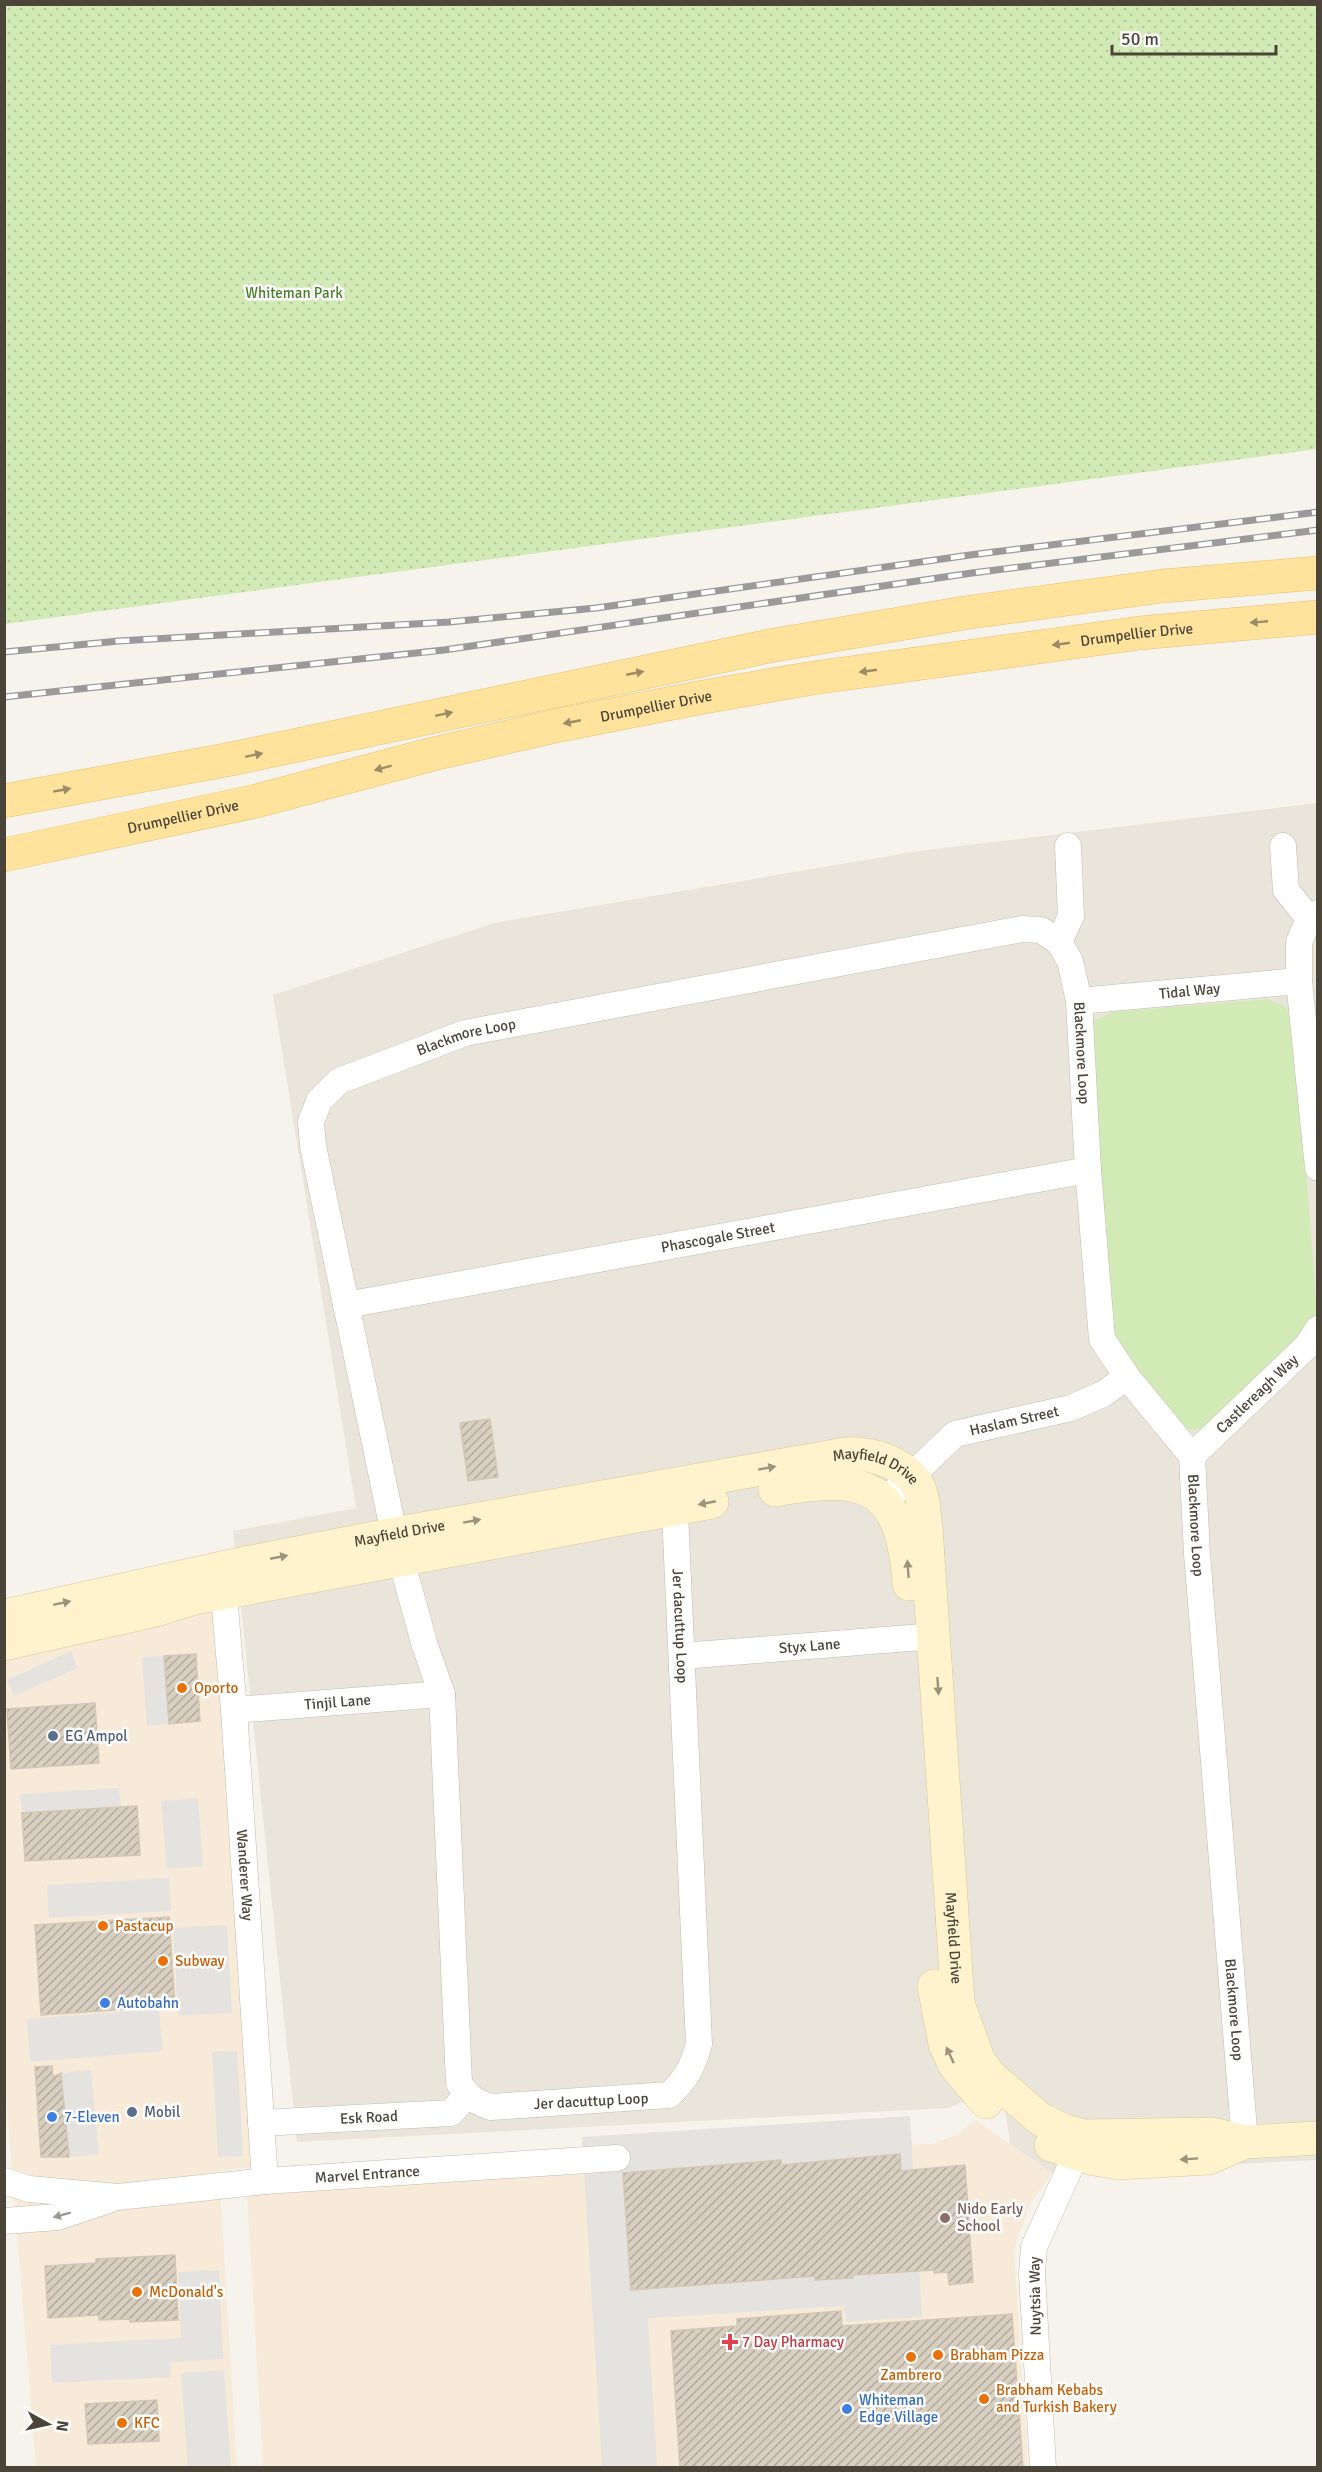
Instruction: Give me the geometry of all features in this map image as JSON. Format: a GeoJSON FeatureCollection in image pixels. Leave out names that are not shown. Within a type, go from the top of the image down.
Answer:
{"type":"FeatureCollection","features":[{"type":"Feature","properties":{"kind":"main road"},"geometry":{"type":"LineString","coordinates":[[4,801],[231,759],[769,646],[964,614],[1163,586],[1317,573]]}},
{"type":"Feature","properties":{"kind":"main road","name":"Drumpellier Drive"},"geometry":{"type":"LineString","coordinates":[[4,855],[256,801],[433,754],[560,725],[710,696],[813,678],[1140,633],[1317,617]]}},
{"type":"Feature","properties":{"kind":"street"},"geometry":{"type":"LineString","coordinates":[[1059,942],[1071,916],[1068,846]]}},
{"type":"Feature","properties":{"kind":"street"},"geometry":{"type":"LineString","coordinates":[[1283,846],[1286,890],[1313,916],[1299,942],[1299,981],[1316,1120],[1317,1168]]}},
{"type":"Feature","properties":{"kind":"street","name":"Blackmore Loop"},"geometry":{"type":"LineString","coordinates":[[397,1547],[313,1146],[311,1122],[319,1101],[339,1081],[465,1033],[1022,929],[1041,930],[1059,942],[1070,961],[1079,1001],[1088,1170],[1102,1339],[1127,1377],[1192,1456],[1197,1554],[1245,2142]]}},
{"type":"Feature","properties":{"kind":"street","name":"Tidal Way"},"geometry":{"type":"LineString","coordinates":[[1079,1001],[1299,981]]}},
{"type":"Feature","properties":{"kind":"street","name":"Phascogale Street"},"geometry":{"type":"LineString","coordinates":[[346,1305],[1088,1170]]}},
{"type":"Feature","properties":{"kind":"street","name":"Castlereagh Way"},"geometry":{"type":"LineString","coordinates":[[1192,1456],[1307,1346],[1317,1329]]}},
{"type":"Feature","properties":{"kind":"street","name":"Haslam Street"},"geometry":{"type":"LineString","coordinates":[[884,1503],[955,1434],[1071,1408],[1103,1394],[1127,1377]]}},
{"type":"Feature","properties":{"kind":"street","name":"Mayfield Drive"},"geometry":{"type":"LineString","coordinates":[[4,1616],[222,1580],[674,1497],[856,1453],[888,1461],[917,1485],[925,1518],[924,1637],[958,2003],[966,2031],[979,2061],[1002,2087],[1040,2119],[1080,2145],[1212,2134],[1245,2142],[1317,2138]]}},
{"type":"Feature","properties":{"kind":"street","name":"Mayfield Drive"},"geometry":{"type":"LineString","coordinates":[[674,1497],[817,1482],[849,1483],[870,1490],[884,1503],[897,1521],[907,1552],[924,1637]]}},
{"type":"Feature","properties":{"kind":"street","name":"Jer dacuttup Loop"},"geometry":{"type":"LineString","coordinates":[[467,2095],[477,2103],[491,2107],[669,2096],[683,2082],[693,2064],[699,2044],[674,1497]]}},
{"type":"Feature","properties":{"kind":"street"},"geometry":{"type":"LineString","coordinates":[[397,1547],[425,1646],[442,1694],[457,2061],[459,2083],[467,2095]]}},
{"type":"Feature","properties":{"kind":"street","name":"Mayfield Drive"},"geometry":{"type":"LineString","coordinates":[[4,1644],[222,1580]]}},
{"type":"Feature","properties":{"kind":"street","name":"Wanderer Way"},"geometry":{"type":"LineString","coordinates":[[222,1580],[234,1710],[265,2181]]}},
{"type":"Feature","properties":{"kind":"street","name":"Styx Lane"},"geometry":{"type":"LineString","coordinates":[[682,1656],[924,1637]]}},
{"type":"Feature","properties":{"kind":"street","name":"Tinjil Lane"},"geometry":{"type":"LineString","coordinates":[[234,1710],[442,1694]]}},
{"type":"Feature","properties":{"kind":"street","name":"Esk Road"},"geometry":{"type":"LineString","coordinates":[[261,2123],[451,2113],[467,2095]]}},
{"type":"Feature","properties":{"kind":"street","name":"Nuytsia Way"},"geometry":{"type":"LineString","coordinates":[[1043,2468],[1032,2274],[1034,2247],[1080,2145]]}},
{"type":"Feature","properties":{"kind":"street","name":"Marvel Entrance"},"geometry":{"type":"LineString","coordinates":[[4,2181],[17,2189],[117,2197],[265,2181],[617,2158]]}},
{"type":"Feature","properties":{"kind":"street","name":"Marvel Entrance"},"geometry":{"type":"LineString","coordinates":[[4,2222],[57,2217],[117,2197]]}},
{"type":"Feature","properties":{"kind":"shaded area"},"geometry":{"type":"Polygon","coordinates":[[[1317,803],[1317,2160],[1052,2173],[1010,2144],[1002,2087],[948,2108],[297,2142],[233,1531],[356,1508],[273,995],[494,923],[918,851],[1317,803]]]}},
{"type":"Feature","properties":{"kind":"shaded area"},"geometry":{"type":"Polygon","coordinates":[[[214,1603],[251,2167],[219,2171],[237,2467],[36,2467],[4,2072],[4,1657],[214,1603]]]}},
{"type":"Feature","properties":{"kind":"shaded area"},"geometry":{"type":"Polygon","coordinates":[[[71,1651],[78,1668],[14,1696],[7,1680],[71,1651]]]}},
{"type":"Feature","properties":{"kind":"shaded area"},"geometry":{"type":"Polygon","coordinates":[[[164,1656],[169,1724],[147,1726],[142,1657],[164,1656]]]}},
{"type":"Feature","properties":{"kind":"shaded area"},"geometry":{"type":"Polygon","coordinates":[[[119,1788],[121,1806],[22,1813],[20,1794],[119,1788]]]}},
{"type":"Feature","properties":{"kind":"shaded area"},"geometry":{"type":"Polygon","coordinates":[[[198,1798],[203,1866],[167,1869],[161,1801],[198,1798]]]}},
{"type":"Feature","properties":{"kind":"shaded area"},"geometry":{"type":"Polygon","coordinates":[[[169,1878],[171,1911],[49,1918],[47,1885],[169,1878]]]}},
{"type":"Feature","properties":{"kind":"shaded area"},"geometry":{"type":"Polygon","coordinates":[[[227,1925],[232,2013],[178,2016],[173,1928],[227,1925]]]}},
{"type":"Feature","properties":{"kind":"shaded area"},"geometry":{"type":"Polygon","coordinates":[[[159,2009],[163,2051],[30,2062],[27,2019],[159,2009]]]}},
{"type":"Feature","properties":{"kind":"shaded area"},"geometry":{"type":"Polygon","coordinates":[[[237,2051],[243,2156],[218,2157],[212,2052],[237,2051]]]}},
{"type":"Feature","properties":{"kind":"shaded area"},"geometry":{"type":"Polygon","coordinates":[[[91,2070],[99,2154],[69,2157],[61,2073],[91,2070]]]}},
{"type":"Feature","properties":{"kind":"shaded area"},"geometry":{"type":"Polygon","coordinates":[[[910,2116],[922,2317],[846,2322],[844,2306],[648,2318],[657,2467],[602,2467],[582,2137],[910,2116]]]}},
{"type":"Feature","properties":{"kind":"shaded area","name":"Whiteman Edge Village"},"geometry":{"type":"Polygon","coordinates":[[[975,2120],[1052,2173],[1030,2204],[1014,2250],[1028,2467],[263,2467],[247,2193],[578,2151],[931,2144],[959,2134],[975,2120]]]}},
{"type":"Feature","properties":{"kind":"shaded area"},"geometry":{"type":"Polygon","coordinates":[[[219,2270],[223,2359],[170,2362],[170,2377],[52,2383],[50,2345],[181,2338],[178,2272],[219,2270]]]}},
{"type":"Feature","properties":{"kind":"shaded area"},"geometry":{"type":"Polygon","coordinates":[[[224,2370],[231,2467],[188,2467],[181,2373],[224,2370]]]}},
{"type":"Feature","properties":{"kind":"green space","name":"Whiteman Park"},"geometry":{"type":"Polygon","coordinates":[[[4,5],[1317,5],[1317,449],[5,624],[4,5]]]}},
{"type":"Feature","properties":{"kind":"green space"},"geometry":{"type":"Polygon","coordinates":[[[1268,999],[1286,1007],[1295,1028],[1317,1313],[1294,1353],[1211,1427],[1192,1430],[1174,1426],[1114,1353],[1085,1037],[1094,1021],[1113,1012],[1268,999]]]}},
{"type":"Feature","properties":{"kind":"building"},"geometry":{"type":"Polygon","coordinates":[[[490,1419],[498,1477],[468,1481],[460,1423],[490,1419]]]}},
{"type":"Feature","properties":{"kind":"building","name":"Oporto"},"geometry":{"type":"Polygon","coordinates":[[[196,1654],[200,1721],[169,1724],[164,1656],[196,1654]]]}},
{"type":"Feature","properties":{"kind":"building","name":"EG Ampol"},"geometry":{"type":"Polygon","coordinates":[[[95,1703],[99,1763],[11,1769],[7,1709],[95,1703]]]}},
{"type":"Feature","properties":{"kind":"building"},"geometry":{"type":"Polygon","coordinates":[[[137,1806],[140,1855],[25,1861],[22,1813],[137,1806]]]}},
{"type":"Feature","properties":{"kind":"building"},"geometry":{"type":"Polygon","coordinates":[[[169,1917],[175,2006],[41,2015],[35,1925],[169,1917]]]}},
{"type":"Feature","properties":{"kind":"building","name":"7-Eleven"},"geometry":{"type":"Polygon","coordinates":[[[52,2066],[53,2077],[61,2073],[69,2157],[41,2157],[35,2067],[52,2066]]]}},
{"type":"Feature","properties":{"kind":"building"},"geometry":{"type":"Polygon","coordinates":[[[900,2154],[901,2171],[965,2165],[973,2282],[949,2285],[948,2272],[934,2273],[934,2270],[853,2275],[853,2278],[815,2280],[815,2276],[631,2290],[623,2173],[781,2160],[781,2165],[900,2154]]]}},
{"type":"Feature","properties":{"kind":"building","name":"McDonald's"},"geometry":{"type":"Polygon","coordinates":[[[175,2255],[178,2320],[130,2322],[130,2319],[99,2320],[99,2315],[48,2318],[45,2266],[96,2263],[96,2259],[175,2255]]]}},
{"type":"Feature","properties":{"kind":"building","name":"Whiteman Edge Village"},"geometry":{"type":"Polygon","coordinates":[[[841,2311],[842,2326],[1012,2314],[1023,2468],[680,2468],[671,2331],[737,2326],[737,2319],[841,2311]]]}},
{"type":"Feature","properties":{"kind":"building","name":"KFC"},"geometry":{"type":"Polygon","coordinates":[[[157,2400],[159,2441],[88,2444],[85,2404],[157,2400]]]}},
{"type":"Feature","properties":{"kind":"railway"},"geometry":{"type":"LineString","coordinates":[[4,652],[119,641],[449,622],[596,608],[970,555],[1318,512]]}},
{"type":"Feature","properties":{"kind":"railway"},"geometry":{"type":"LineString","coordinates":[[4,697],[444,650],[972,573],[1318,530]]}},
{"type":"Feature","properties":{"kind":"place","name":"Oporto"},"geometry":{"type":"Point","coordinates":[182,1688]}},
{"type":"Feature","properties":{"kind":"place","name":"EG Ampol"},"geometry":{"type":"Point","coordinates":[53,1736]}},
{"type":"Feature","properties":{"kind":"place","name":"Pastacup"},"geometry":{"type":"Point","coordinates":[103,1926]}},
{"type":"Feature","properties":{"kind":"place","name":"Subway"},"geometry":{"type":"Point","coordinates":[163,1961]}},
{"type":"Feature","properties":{"kind":"place","name":"Autobahn"},"geometry":{"type":"Point","coordinates":[105,2003]}},
{"type":"Feature","properties":{"kind":"place","name":"Mobil"},"geometry":{"type":"Point","coordinates":[132,2112]}},
{"type":"Feature","properties":{"kind":"place","name":"7-Eleven"},"geometry":{"type":"Point","coordinates":[52,2117]}},
{"type":"Feature","properties":{"kind":"place","name":"Nido Early School"},"geometry":{"type":"Point","coordinates":[945,2218]}},
{"type":"Feature","properties":{"kind":"place","name":"McDonald's"},"geometry":{"type":"Point","coordinates":[137,2292]}},
{"type":"Feature","properties":{"kind":"place","name":"7 Day Pharmacy"},"geometry":{"type":"Point","coordinates":[730,2342]}},
{"type":"Feature","properties":{"kind":"place","name":"Brabham Pizza"},"geometry":{"type":"Point","coordinates":[938,2355]}},
{"type":"Feature","properties":{"kind":"place","name":"Zambrero"},"geometry":{"type":"Point","coordinates":[911,2357]}},
{"type":"Feature","properties":{"kind":"place","name":"Brabham Kebabs and Turkish Bakery"},"geometry":{"type":"Point","coordinates":[984,2399]}},
{"type":"Feature","properties":{"kind":"place","name":"Whiteman Edge Village"},"geometry":{"type":"Point","coordinates":[847,2409]}},
{"type":"Feature","properties":{"kind":"place","name":"KFC"},"geometry":{"type":"Point","coordinates":[122,2423]}}]}
